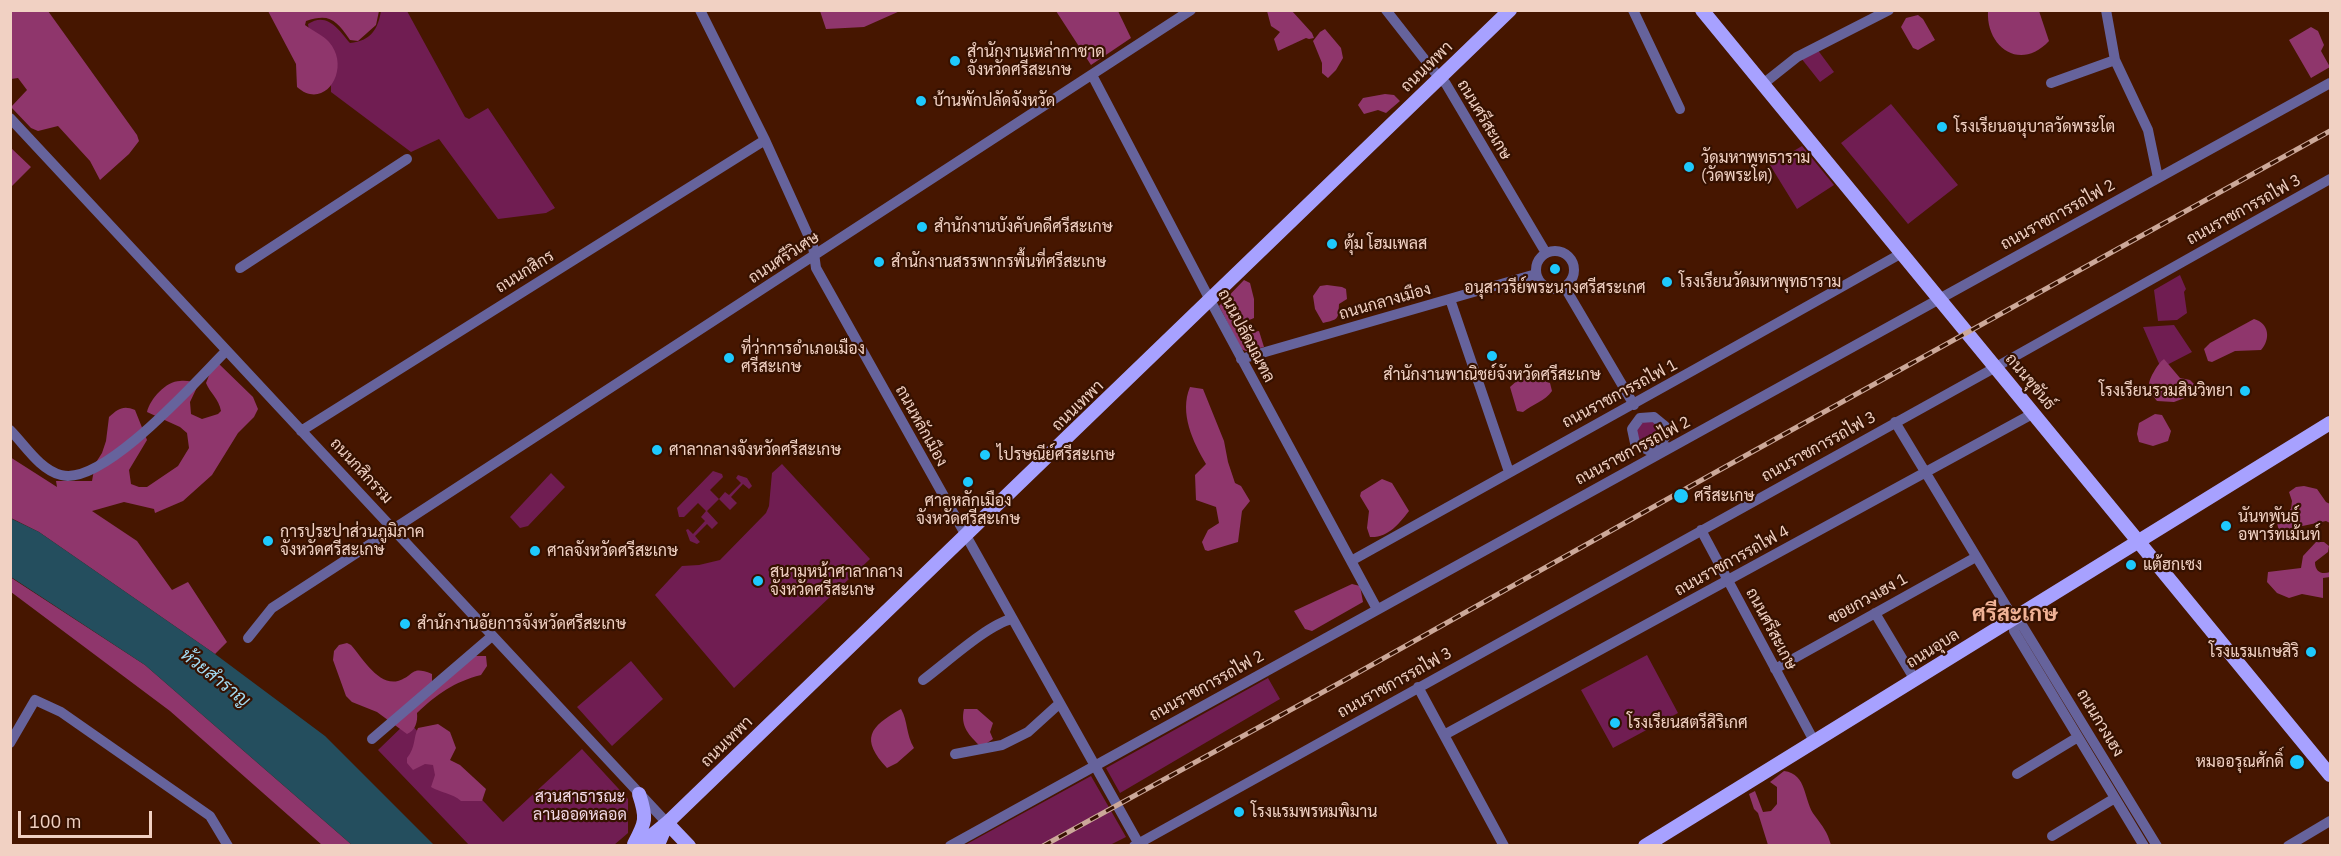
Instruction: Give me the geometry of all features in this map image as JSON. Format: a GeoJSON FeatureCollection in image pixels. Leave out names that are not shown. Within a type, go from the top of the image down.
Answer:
{"type":"FeatureCollection","features":[{"type":"Feature","properties":{"kind":"main road","name":"ถนนเทพา"},"geometry":{"type":"LineString","coordinates":[[667,823],[1510,10]]}},
{"type":"Feature","properties":{"kind":"main road","name":"ถนนขุขันธ์"},"geometry":{"type":"LineString","coordinates":[[1702,10],[2331,775]]}},
{"type":"Feature","properties":{"kind":"main road","name":"ถนนอุบล"},"geometry":{"type":"LineString","coordinates":[[1645,846],[2331,423]]}},
{"type":"Feature","properties":{"kind":"main road"},"geometry":{"type":"LineString","coordinates":[[633,846],[644,828],[646,819],[639,794]]}},
{"type":"Feature","properties":{"kind":"main road"},"geometry":{"type":"LineString","coordinates":[[639,846],[667,823]]}},
{"type":"Feature","properties":{"kind":"main road"},"geometry":{"type":"LineString","coordinates":[[655,846],[667,823]]}},
{"type":"Feature","properties":{"kind":"main road","name":"ถนนกสิกรรม"},"geometry":{"type":"LineString","coordinates":[[667,823],[689,846]]}},
{"type":"Feature","properties":{"kind":"street","name":"ถนนหลักเมือง"},"geometry":{"type":"LineString","coordinates":[[700,10],[765,140],[813,246],[816,268],[1095,765],[1137,845]]}},
{"type":"Feature","properties":{"kind":"street","name":"ถนนศรีวิเศษ"},"geometry":{"type":"LineString","coordinates":[[248,638],[272,608],[1191,10]]}},
{"type":"Feature","properties":{"kind":"street","name":"ถนนศรีสะเกษ"},"geometry":{"type":"LineString","coordinates":[[1386,10],[1446,84],[1546,253]]}},
{"type":"Feature","properties":{"kind":"street"},"geometry":{"type":"LineString","coordinates":[[1633,10],[1680,109]]}},
{"type":"Feature","properties":{"kind":"street"},"geometry":{"type":"LineString","coordinates":[[1763,84],[1797,57],[1889,10]]}},
{"type":"Feature","properties":{"kind":"street"},"geometry":{"type":"LineString","coordinates":[[2106,10],[2115,60],[2148,130],[2158,178]]}},
{"type":"Feature","properties":{"kind":"street"},"geometry":{"type":"LineString","coordinates":[[2050,83],[2115,60]]}},
{"type":"Feature","properties":{"kind":"street","name":"ถนนปลัดมณฑล"},"geometry":{"type":"LineString","coordinates":[[1092,75],[1210,300],[1377,609]]}},
{"type":"Feature","properties":{"kind":"street","name":"ถนนราชการรถไฟ 2"},"geometry":{"type":"LineString","coordinates":[[950,846],[1636,467],[1659,451],[1674,446],[1939,297],[2331,83]]}},
{"type":"Feature","properties":{"kind":"street","name":"ถนนกสิกรรม"},"geometry":{"type":"LineString","coordinates":[[10,118],[667,823]]}},
{"type":"Feature","properties":{"kind":"street","name":"ถนนกสิกร"},"geometry":{"type":"LineString","coordinates":[[301,431],[765,140]]}},
{"type":"Feature","properties":{"kind":"street"},"geometry":{"type":"LineString","coordinates":[[240,268],[407,159]]}},
{"type":"Feature","properties":{"kind":"street","name":"ถนนราชการรถไฟ 3"},"geometry":{"type":"LineString","coordinates":[[1137,845],[2331,178]]}},
{"type":"Feature","properties":{"kind":"street"},"geometry":{"type":"LineString","coordinates":[[1554,251],[1563,253],[1569,258],[1574,272],[1569,283],[1555,289],[1540,282],[1536,274],[1538,262],[1546,253],[1554,251]]}},
{"type":"Feature","properties":{"kind":"street","name":"ถนนราชการรถไฟ 1"},"geometry":{"type":"LineString","coordinates":[[1351,561],[1509,472],[1651,396],[1902,254]]}},
{"type":"Feature","properties":{"kind":"street","name":"ถนนกลางเมือง"},"geometry":{"type":"LineString","coordinates":[[1242,359],[1536,274]]}},
{"type":"Feature","properties":{"kind":"street"},"geometry":{"type":"LineString","coordinates":[[1564,286],[1634,405]]}},
{"type":"Feature","properties":{"kind":"street"},"geometry":{"type":"LineString","coordinates":[[1450,299],[1509,472]]}},
{"type":"Feature","properties":{"kind":"street"},"geometry":{"type":"LineString","coordinates":[[10,430],[44,466],[61,476],[86,473],[128,447],[226,351]]}},
{"type":"Feature","properties":{"kind":"street"},"geometry":{"type":"LineString","coordinates":[[1649,416],[1651,396]]}},
{"type":"Feature","properties":{"kind":"street","name":"ถนนราชการรถไฟ 4"},"geometry":{"type":"LineString","coordinates":[[1444,735],[2034,413]]}},
{"type":"Feature","properties":{"kind":"street"},"geometry":{"type":"LineString","coordinates":[[1617,414],[1634,425]]}},
{"type":"Feature","properties":{"kind":"street"},"geometry":{"type":"LineString","coordinates":[[1636,467],[1639,447],[1632,434],[1634,425],[1640,418],[1649,416],[1662,422],[1666,431],[1659,451],[1639,447]]}},
{"type":"Feature","properties":{"kind":"street","name":"ถนนกวงเฮง"},"geometry":{"type":"LineString","coordinates":[[1895,422],[2014,619],[2022,625],[2157,846]]}},
{"type":"Feature","properties":{"kind":"street","name":"ถนนศรีสะเกษ"},"geometry":{"type":"LineString","coordinates":[[1701,530],[1814,741]]}},
{"type":"Feature","properties":{"kind":"street","name":"ซอยกวงเฮง 1"},"geometry":{"type":"LineString","coordinates":[[1775,669],[1976,556]]}},
{"type":"Feature","properties":{"kind":"street"},"geometry":{"type":"LineString","coordinates":[[1875,613],[1914,680]]}},
{"type":"Feature","properties":{"kind":"street"},"geometry":{"type":"LineString","coordinates":[[923,680],[989,631],[1004,621],[1012,619]]}},
{"type":"Feature","properties":{"kind":"street","name":"ถนนกวงเฮง"},"geometry":{"type":"LineString","coordinates":[[2014,619],[2014,631],[2144,846]]}},
{"type":"Feature","properties":{"kind":"street"},"geometry":{"type":"LineString","coordinates":[[372,739],[492,636]]}},
{"type":"Feature","properties":{"kind":"street"},"geometry":{"type":"LineString","coordinates":[[1418,687],[1504,846]]}},
{"type":"Feature","properties":{"kind":"street"},"geometry":{"type":"LineString","coordinates":[[10,743],[35,700],[61,712],[210,816],[228,846]]}},
{"type":"Feature","properties":{"kind":"street"},"geometry":{"type":"LineString","coordinates":[[955,754],[1002,745],[1028,732],[1060,703]]}},
{"type":"Feature","properties":{"kind":"street"},"geometry":{"type":"LineString","coordinates":[[2017,774],[2078,737]]}},
{"type":"Feature","properties":{"kind":"street"},"geometry":{"type":"LineString","coordinates":[[2052,836],[2115,798]]}},
{"type":"Feature","properties":{"kind":"street"},"geometry":{"type":"LineString","coordinates":[[2288,846],[2331,820]]}},
{"type":"Feature","properties":{"kind":"green space"},"geometry":{"type":"Polygon","coordinates":[[[381,11],[407,11],[465,117],[469,119],[488,108],[555,208],[546,213],[498,219],[439,139],[411,152],[331,92],[331,54],[309,31],[308,24],[321,20],[327,21],[337,28],[350,43],[357,42],[372,33],[381,11]]]}},
{"type":"Feature","properties":{"kind":"green space"},"geometry":{"type":"Polygon","coordinates":[[[1817,49],[1834,72],[1820,82],[1801,58],[1817,49]]]}},
{"type":"Feature","properties":{"kind":"green space"},"geometry":{"type":"Polygon","coordinates":[[[1891,104],[1958,185],[1908,224],[1841,143],[1891,104]]]}},
{"type":"Feature","properties":{"kind":"green space"},"geometry":{"type":"Polygon","coordinates":[[[1802,146],[1834,185],[1797,209],[1770,165],[1802,146]]]}},
{"type":"Feature","properties":{"kind":"green space"},"geometry":{"type":"Polygon","coordinates":[[[2180,275],[2186,289],[2184,292],[2187,313],[2177,320],[2158,321],[2154,290],[2180,275]]]}},
{"type":"Feature","properties":{"kind":"green space"},"geometry":{"type":"Polygon","coordinates":[[[2174,325],[2192,352],[2161,368],[2143,327],[2174,325]]]}},
{"type":"Feature","properties":{"kind":"green space"},"geometry":{"type":"Polygon","coordinates":[[[1648,421],[1656,425],[1660,433],[1656,441],[1648,445],[1640,441],[1636,433],[1640,425],[1648,421]]]}},
{"type":"Feature","properties":{"kind":"green space","name":"สนามหน้าศาลากลาง จังหวัดศรีสะเกษ"},"geometry":{"type":"Polygon","coordinates":[[[782,464],[870,559],[734,688],[655,595],[682,566],[720,560],[766,513],[769,506],[772,473],[782,464]]]}},
{"type":"Feature","properties":{"kind":"green space"},"geometry":{"type":"Polygon","coordinates":[[[713,471],[722,474],[723,477],[710,490],[719,499],[707,511],[718,523],[712,529],[707,524],[695,536],[700,542],[697,544],[690,541],[686,530],[688,529],[693,534],[705,521],[701,517],[706,511],[698,503],[684,517],[679,517],[677,508],[713,471]]]}},
{"type":"Feature","properties":{"kind":"green space"},"geometry":{"type":"Polygon","coordinates":[[[551,473],[565,487],[528,526],[520,528],[510,517],[551,473]]]}},
{"type":"Feature","properties":{"kind":"green space"},"geometry":{"type":"Polygon","coordinates":[[[738,475],[747,478],[752,486],[749,489],[743,484],[731,497],[737,503],[730,510],[719,499],[725,492],[729,495],[741,483],[736,478],[738,475]]]}},
{"type":"Feature","properties":{"kind":"green space"},"geometry":{"type":"Polygon","coordinates":[[[1647,655],[1678,713],[1613,748],[1581,690],[1647,655]]]}},
{"type":"Feature","properties":{"kind":"green space"},"geometry":{"type":"Polygon","coordinates":[[[631,661],[663,699],[612,746],[577,707],[631,661]]]}},
{"type":"Feature","properties":{"kind":"green space"},"geometry":{"type":"Polygon","coordinates":[[[1268,678],[1280,699],[1120,793],[1106,768],[1268,678]]]}},
{"type":"Feature","properties":{"kind":"green space","name":"สวนสาธารณะ ลานออดหลอด"},"geometry":{"type":"Polygon","coordinates":[[[408,721],[503,822],[582,749],[628,799],[628,833],[614,845],[469,845],[378,750],[408,721]]]}},
{"type":"Feature","properties":{"kind":"green space"},"geometry":{"type":"Polygon","coordinates":[[[1091,776],[1126,837],[1110,845],[965,845],[1091,776]]]}},
{"type":"Feature","properties":{"kind":"shaded area"},"geometry":{"type":"Polygon","coordinates":[[[11,10],[48,11],[137,135],[139,141],[129,154],[100,180],[90,161],[58,126],[38,131],[31,128],[11,107],[27,90],[18,78],[11,79],[11,10]]]}},
{"type":"Feature","properties":{"kind":"shaded area"},"geometry":{"type":"Polygon","coordinates":[[[820,10],[900,11],[864,27],[826,29],[820,10]]]}},
{"type":"Feature","properties":{"kind":"shaded area"},"geometry":{"type":"Polygon","coordinates":[[[268,11],[379,11],[376,25],[358,41],[350,40],[341,27],[327,18],[306,21],[305,25],[329,42],[338,64],[332,84],[325,91],[317,94],[307,93],[297,87],[296,64],[268,11]]]}},
{"type":"Feature","properties":{"kind":"shaded area"},"geometry":{"type":"Polygon","coordinates":[[[1056,11],[1118,11],[1131,38],[1091,65],[1056,11]]]}},
{"type":"Feature","properties":{"kind":"shaded area"},"geometry":{"type":"Polygon","coordinates":[[[1267,11],[1292,11],[1314,38],[1306,38],[1278,51],[1274,39],[1280,32],[1271,26],[1267,11]]]}},
{"type":"Feature","properties":{"kind":"shaded area"},"geometry":{"type":"Polygon","coordinates":[[[1988,11],[2039,11],[2049,41],[2038,50],[2027,54],[2016,55],[2007,51],[1993,35],[1988,11]]]}},
{"type":"Feature","properties":{"kind":"shaded area"},"geometry":{"type":"Polygon","coordinates":[[[1918,15],[1923,19],[1935,40],[1918,50],[1913,48],[1901,27],[1906,18],[1918,15]]]}},
{"type":"Feature","properties":{"kind":"shaded area"},"geometry":{"type":"Polygon","coordinates":[[[2311,27],[2318,31],[2324,45],[2321,51],[2330,67],[2311,78],[2289,40],[2311,27]]]}},
{"type":"Feature","properties":{"kind":"shaded area"},"geometry":{"type":"Polygon","coordinates":[[[1325,29],[1341,48],[1343,58],[1328,78],[1322,73],[1322,63],[1313,41],[1325,29]]]}},
{"type":"Feature","properties":{"kind":"shaded area"},"geometry":{"type":"Polygon","coordinates":[[[1385,94],[1394,95],[1400,101],[1386,113],[1378,110],[1364,114],[1358,105],[1363,98],[1385,94]]]}},
{"type":"Feature","properties":{"kind":"shaded area"},"geometry":{"type":"Polygon","coordinates":[[[10,147],[31,167],[11,187],[10,187],[10,147]]]}},
{"type":"Feature","properties":{"kind":"shaded area"},"geometry":{"type":"Polygon","coordinates":[[[1244,280],[1250,283],[1254,299],[1254,318],[1242,323],[1245,333],[1259,331],[1264,347],[1246,351],[1241,349],[1219,306],[1244,280]]]}},
{"type":"Feature","properties":{"kind":"shaded area"},"geometry":{"type":"Polygon","coordinates":[[[1320,286],[1346,289],[1347,299],[1339,304],[1337,318],[1323,323],[1315,309],[1313,296],[1320,286]]]}},
{"type":"Feature","properties":{"kind":"shaded area"},"geometry":{"type":"Polygon","coordinates":[[[2254,319],[2263,324],[2267,332],[2266,341],[2261,350],[2235,351],[2212,362],[2208,361],[2204,349],[2210,343],[2254,319]]]}},
{"type":"Feature","properties":{"kind":"shaded area"},"geometry":{"type":"Polygon","coordinates":[[[2164,359],[2180,378],[2190,380],[2199,389],[2198,393],[2174,402],[2157,401],[2150,392],[2149,385],[2154,372],[2164,359]]]}},
{"type":"Feature","properties":{"kind":"shaded area"},"geometry":{"type":"Polygon","coordinates":[[[218,363],[253,397],[258,409],[254,417],[238,433],[212,475],[183,501],[155,513],[154,509],[124,502],[92,511],[137,541],[172,590],[188,582],[227,642],[215,654],[39,532],[11,518],[10,457],[57,487],[56,481],[92,481],[95,464],[106,441],[109,417],[127,408],[135,410],[147,440],[129,470],[131,484],[147,487],[178,466],[189,448],[187,433],[180,427],[147,412],[151,402],[169,384],[182,381],[199,383],[190,402],[191,414],[202,419],[218,414],[221,411],[220,407],[206,383],[212,368],[218,363]]]}},
{"type":"Feature","properties":{"kind":"shaded area"},"geometry":{"type":"Polygon","coordinates":[[[1534,377],[1550,383],[1552,391],[1523,412],[1517,411],[1510,387],[1520,378],[1534,377]]]}},
{"type":"Feature","properties":{"kind":"shaded area"},"geometry":{"type":"Polygon","coordinates":[[[1190,387],[1203,389],[1224,441],[1235,483],[1241,486],[1250,501],[1242,511],[1238,542],[1208,551],[1205,550],[1202,542],[1208,530],[1219,523],[1216,507],[1196,500],[1195,475],[1206,464],[1189,427],[1186,407],[1190,387]]]}},
{"type":"Feature","properties":{"kind":"shaded area"},"geometry":{"type":"Polygon","coordinates":[[[2155,414],[2162,415],[2171,431],[2168,441],[2153,446],[2139,442],[2137,434],[2139,423],[2155,414]]]}},
{"type":"Feature","properties":{"kind":"shaded area"},"geometry":{"type":"Polygon","coordinates":[[[1382,479],[1392,483],[1409,511],[1388,533],[1370,537],[1367,528],[1369,511],[1360,496],[1361,492],[1382,479]]]}},
{"type":"Feature","properties":{"kind":"shaded area"},"geometry":{"type":"Polygon","coordinates":[[[2296,487],[2317,489],[2330,504],[2330,523],[2326,521],[2279,531],[2277,523],[2281,516],[2291,509],[2292,501],[2289,492],[2296,487]]]}},
{"type":"Feature","properties":{"kind":"shaded area"},"geometry":{"type":"Polygon","coordinates":[[[2316,542],[2324,542],[2329,546],[2328,552],[2315,562],[2320,572],[2330,572],[2330,577],[2323,578],[2323,598],[2302,594],[2289,598],[2277,593],[2267,582],[2268,572],[2301,568],[2303,556],[2316,542]]]}},
{"type":"Feature","properties":{"kind":"shaded area"},"geometry":{"type":"Polygon","coordinates":[[[10,577],[145,665],[352,845],[322,845],[170,711],[11,592],[10,577]]]}},
{"type":"Feature","properties":{"kind":"shaded area"},"geometry":{"type":"Polygon","coordinates":[[[1352,584],[1360,586],[1363,602],[1312,631],[1305,629],[1294,611],[1352,584]]]}},
{"type":"Feature","properties":{"kind":"shaded area"},"geometry":{"type":"Polygon","coordinates":[[[347,643],[377,675],[391,681],[398,681],[413,672],[420,671],[432,674],[432,682],[472,656],[486,656],[487,666],[481,675],[454,685],[432,700],[417,713],[415,726],[407,734],[377,712],[352,702],[346,696],[333,660],[334,651],[339,645],[347,643]]]}},
{"type":"Feature","properties":{"kind":"shaded area"},"geometry":{"type":"Polygon","coordinates":[[[901,709],[914,748],[897,763],[887,768],[873,749],[872,734],[875,728],[901,709]]]}},
{"type":"Feature","properties":{"kind":"shaded area"},"geometry":{"type":"Polygon","coordinates":[[[964,709],[977,709],[993,723],[990,732],[993,739],[981,747],[977,743],[964,726],[964,709]]]}},
{"type":"Feature","properties":{"kind":"shaded area"},"geometry":{"type":"Polygon","coordinates":[[[438,724],[450,732],[456,748],[450,760],[460,765],[486,789],[482,801],[461,801],[431,787],[435,775],[433,765],[425,764],[413,770],[407,763],[418,728],[438,724]]]}},
{"type":"Feature","properties":{"kind":"shaded area"},"geometry":{"type":"Polygon","coordinates":[[[1784,771],[1792,773],[1801,783],[1811,810],[1828,836],[1831,845],[1768,845],[1758,813],[1754,809],[1749,794],[1755,791],[1763,812],[1771,811],[1777,804],[1777,787],[1770,782],[1784,771]]]}},
{"type":"Feature","properties":{"kind":"water","name":"ห้วยสำราญ"},"geometry":{"type":"Polygon","coordinates":[[[10,518],[39,532],[215,654],[325,736],[434,845],[352,845],[145,665],[11,577],[10,518]]]}},
{"type":"Feature","properties":{"kind":"railway"},"geometry":{"type":"LineString","coordinates":[[1043,846],[2330,131]]}},
{"type":"Feature","properties":{"kind":"place","name":"สำนักงานเหล่ากาชาด จังหวัดศรีสะเกษ"},"geometry":{"type":"Point","coordinates":[955,61]}},
{"type":"Feature","properties":{"kind":"place","name":"บ้านพักปลัดจังหวัด"},"geometry":{"type":"Point","coordinates":[921,101]}},
{"type":"Feature","properties":{"kind":"place","name":"โรงเรียนอนุบาลวัดพระโต"},"geometry":{"type":"Point","coordinates":[1942,127]}},
{"type":"Feature","properties":{"kind":"place","name":"วัดมหาพุทธาราม (วัดพระโต)"},"geometry":{"type":"Point","coordinates":[1689,167]}},
{"type":"Feature","properties":{"kind":"place","name":"สำนักงานบังคับคดีศรีสะเกษ"},"geometry":{"type":"Point","coordinates":[922,227]}},
{"type":"Feature","properties":{"kind":"place","name":"ตุ้ม โฮมเพลส"},"geometry":{"type":"Point","coordinates":[1332,244]}},
{"type":"Feature","properties":{"kind":"place","name":"สำนักงานสรรพากรพื้นที่ศรีสะเกษ"},"geometry":{"type":"Point","coordinates":[879,262]}},
{"type":"Feature","properties":{"kind":"place","name":"อนุสาวรีย์พระนางศรีสระเกศ"},"geometry":{"type":"Point","coordinates":[1555,269]}},
{"type":"Feature","properties":{"kind":"place","name":"โรงเรียนวัดมหาพุทธาราม"},"geometry":{"type":"Point","coordinates":[1667,282]}},
{"type":"Feature","properties":{"kind":"place","name":"สำนักงานพาณิชย์จังหวัดศรีสะเกษ"},"geometry":{"type":"Point","coordinates":[1492,356]}},
{"type":"Feature","properties":{"kind":"place","name":"ที่ว่าการอำเภอเมือง ศรีสะเกษ"},"geometry":{"type":"Point","coordinates":[729,358]}},
{"type":"Feature","properties":{"kind":"place","name":"โรงเรียนรวมสินวิทยา"},"geometry":{"type":"Point","coordinates":[2245,391]}},
{"type":"Feature","properties":{"kind":"place","name":"ศาลากลางจังหวัดศรีสะเกษ"},"geometry":{"type":"Point","coordinates":[657,450]}},
{"type":"Feature","properties":{"kind":"place","name":"ไปรษณีย์ศรีสะเกษ"},"geometry":{"type":"Point","coordinates":[985,455]}},
{"type":"Feature","properties":{"kind":"place","name":"ศาลหลักเมือง จังหวัดศรีสะเกษ"},"geometry":{"type":"Point","coordinates":[968,482]}},
{"type":"Feature","properties":{"kind":"place","name":"ศรีสะเกษ"},"geometry":{"type":"Point","coordinates":[1681,496]}},
{"type":"Feature","properties":{"kind":"place","name":"นันทพันธ์ อพาร์ทเม้นท์"},"geometry":{"type":"Point","coordinates":[2226,526]}},
{"type":"Feature","properties":{"kind":"place","name":"การประปาส่วนภูมิภาค จังหวัดศรีสะเกษ"},"geometry":{"type":"Point","coordinates":[268,541]}},
{"type":"Feature","properties":{"kind":"place","name":"ศาลจังหวัดศรีสะเกษ"},"geometry":{"type":"Point","coordinates":[535,551]}},
{"type":"Feature","properties":{"kind":"place","name":"แต้ฮกเซง"},"geometry":{"type":"Point","coordinates":[2131,565]}},
{"type":"Feature","properties":{"kind":"place","name":"สนามหน้าศาลากลาง จังหวัดศรีสะเกษ"},"geometry":{"type":"Point","coordinates":[758,581]}},
{"type":"Feature","properties":{"kind":"place","name":"สำนักงานอัยการจังหวัดศรีสะเกษ"},"geometry":{"type":"Point","coordinates":[405,624]}},
{"type":"Feature","properties":{"kind":"place","name":"โรงแรมเกษสิริ"},"geometry":{"type":"Point","coordinates":[2311,652]}},
{"type":"Feature","properties":{"kind":"place","name":"โรงเรียนสตรีสิริเกศ"},"geometry":{"type":"Point","coordinates":[1615,723]}},
{"type":"Feature","properties":{"kind":"place","name":"หมออรุณศักดิ์"},"geometry":{"type":"Point","coordinates":[2297,762]}},
{"type":"Feature","properties":{"kind":"place","name":"โรงแรมพรหมพิมาน"},"geometry":{"type":"Point","coordinates":[1239,812]}},
{"type":"Feature","properties":{"kind":"district","name":"ศรีสะเกษ"},"geometry":{"type":"Point","coordinates":[2015,615]}}]}
